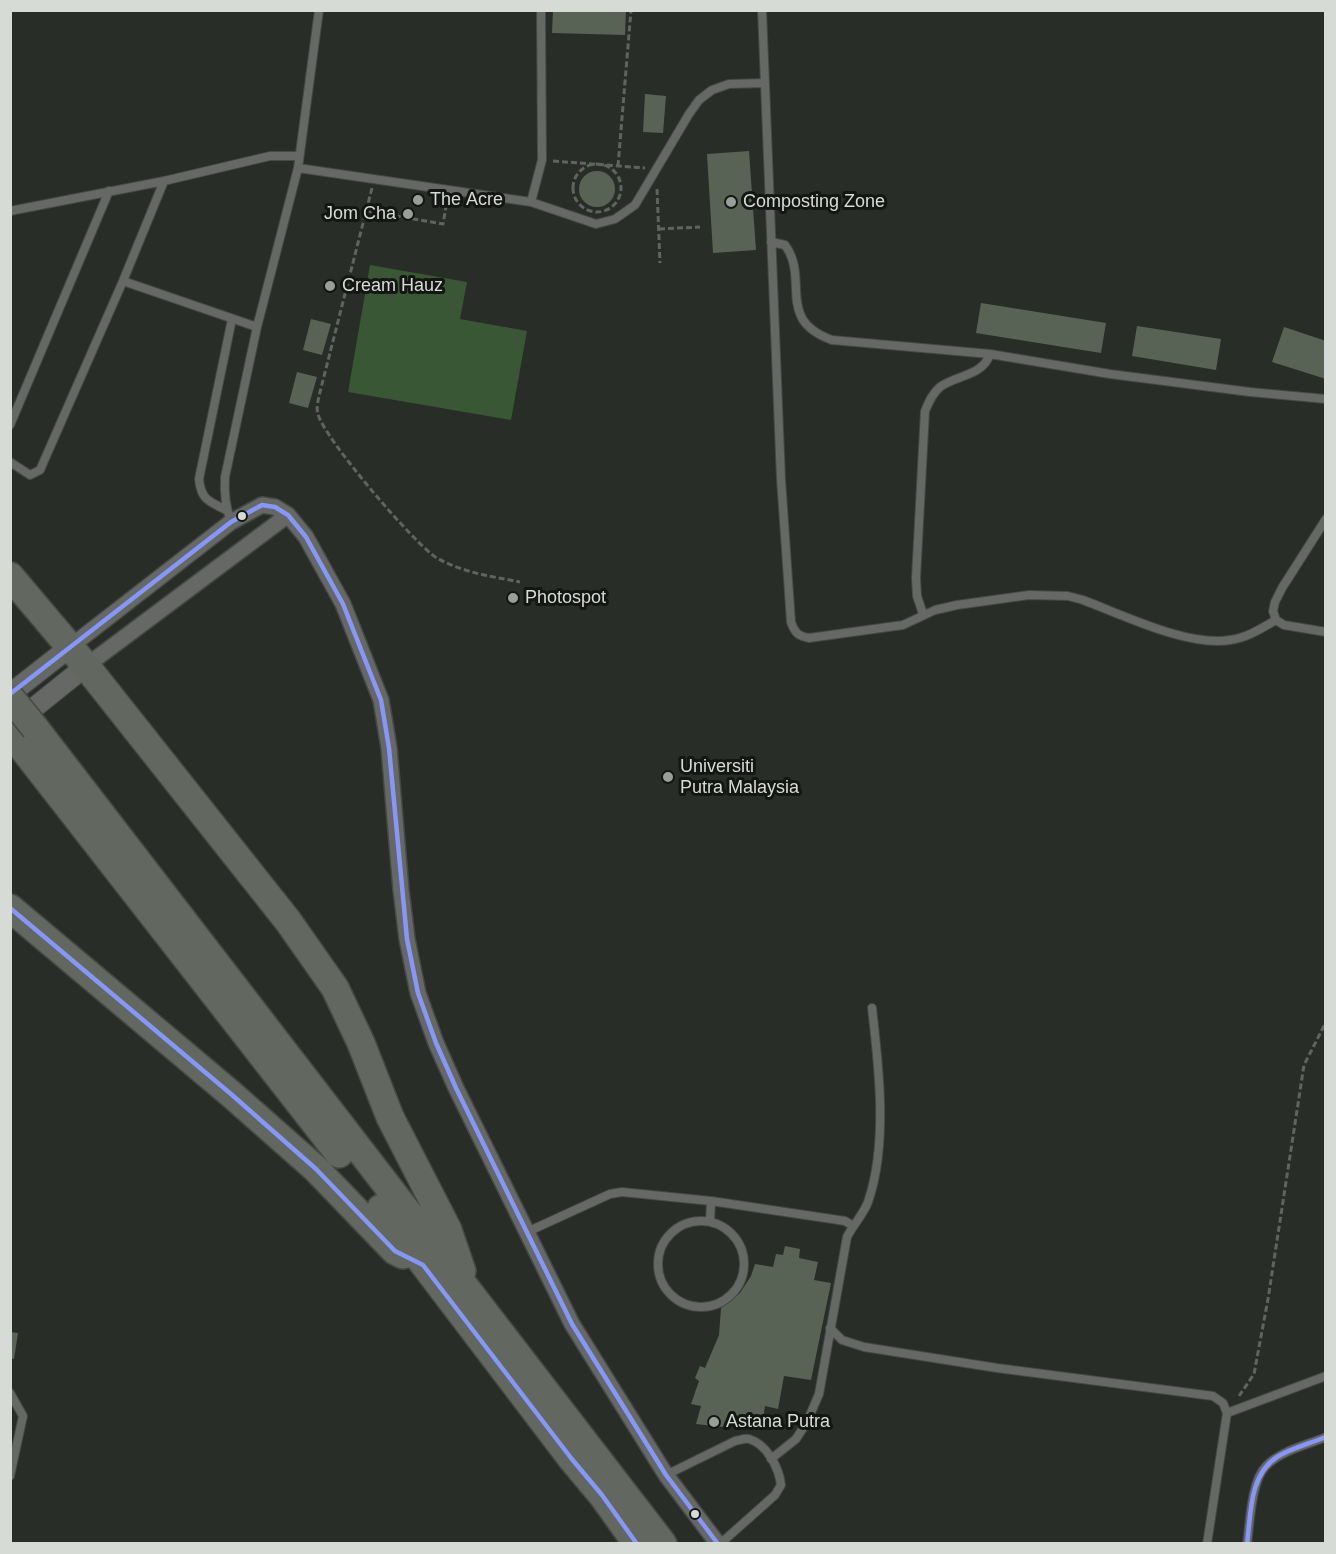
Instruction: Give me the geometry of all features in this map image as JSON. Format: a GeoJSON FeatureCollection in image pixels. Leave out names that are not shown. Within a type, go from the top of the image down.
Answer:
{"type":"FeatureCollection","features":[{"type":"Feature","properties":{"kind":"highway"},"geometry":{"type":"LineString","coordinates":[[10,576],[78,657],[288,921],[335,988],[361,1043],[390,1117],[448,1230],[466,1286]]}},
{"type":"Feature","properties":{"kind":"highway"},"geometry":{"type":"LineString","coordinates":[[10,696],[18,731],[423,1265],[602,1495],[637,1544]]}},
{"type":"Feature","properties":{"kind":"highway"},"geometry":{"type":"LineString","coordinates":[[18,731],[466,1286],[663,1544]]}},
{"type":"Feature","properties":{"kind":"highway"},"geometry":{"type":"LineString","coordinates":[[10,908],[231,1094],[308,1162],[395,1251],[423,1265]]}},
{"type":"Feature","properties":{"kind":"highway"},"geometry":{"type":"LineString","coordinates":[[571,1458],[589,1507],[614,1544]]}},
{"type":"Feature","properties":{"kind":"street"},"geometry":{"type":"LineString","coordinates":[[18,731],[78,657],[229,516],[262,505],[275,507],[288,514],[306,537],[343,604],[381,700],[390,748],[400,890],[407,939],[418,993],[436,1043],[572,1324],[666,1475],[719,1544]]}},
{"type":"Feature","properties":{"kind":"street"},"geometry":{"type":"LineString","coordinates":[[10,696],[78,657],[288,514]]}},
{"type":"Feature","properties":{"kind":"lane"},"geometry":{"type":"LineString","coordinates":[[229,516],[224,494],[225,477],[257,327],[298,168],[319,10]]}},
{"type":"Feature","properties":{"kind":"lane"},"geometry":{"type":"LineString","coordinates":[[531,201],[542,160],[542,10]]}},
{"type":"Feature","properties":{"kind":"lane"},"geometry":{"type":"LineString","coordinates":[[762,10],[781,479],[791,622],[794,631],[800,637],[809,638],[903,625],[923,614],[957,605],[1029,596],[1068,596],[1189,639],[1210,642],[1231,640],[1248,635],[1276,620]]}},
{"type":"Feature","properties":{"kind":"lane"},"geometry":{"type":"LineString","coordinates":[[298,168],[531,201],[596,224],[615,219],[635,205],[699,100],[712,90],[729,84],[765,83]]}},
{"type":"Feature","properties":{"kind":"lane"},"geometry":{"type":"LineString","coordinates":[[10,212],[165,181],[270,156],[300,156]]}},
{"type":"Feature","properties":{"kind":"lane"},"geometry":{"type":"LineString","coordinates":[[10,462],[30,475],[40,470],[165,181]]}},
{"type":"Feature","properties":{"kind":"lane"},"geometry":{"type":"LineString","coordinates":[[10,425],[110,191]]}},
{"type":"Feature","properties":{"kind":"lane"},"geometry":{"type":"LineString","coordinates":[[771,242],[785,245],[791,253],[796,301],[805,323],[816,334],[832,340],[990,354],[1110,374],[1326,399]]}},
{"type":"Feature","properties":{"kind":"lane"},"geometry":{"type":"LineString","coordinates":[[123,281],[257,327]]}},
{"type":"Feature","properties":{"kind":"lane"},"geometry":{"type":"LineString","coordinates":[[229,516],[205,498],[200,490],[199,479],[232,319]]}},
{"type":"Feature","properties":{"kind":"lane"},"geometry":{"type":"LineString","coordinates":[[923,614],[917,596],[916,578],[925,411],[931,397],[942,386],[984,366],[990,354]]}},
{"type":"Feature","properties":{"kind":"lane"},"geometry":{"type":"LineString","coordinates":[[1326,519],[1275,602],[1273,611],[1276,620],[1284,625],[1326,632]]}},
{"type":"Feature","properties":{"kind":"lane"},"geometry":{"type":"LineString","coordinates":[[771,1458],[795,1439],[807,1422],[819,1394],[846,1237],[864,1210],[872,1186],[878,1152],[879,1079],[872,1008]]}},
{"type":"Feature","properties":{"kind":"lane"},"geometry":{"type":"LineString","coordinates":[[527,1232],[610,1194],[622,1192],[711,1201],[844,1221],[853,1226]]}},
{"type":"Feature","properties":{"kind":"lane"},"geometry":{"type":"LineString","coordinates":[[710,1222],[711,1201]]}},
{"type":"Feature","properties":{"kind":"lane"},"geometry":{"type":"LineString","coordinates":[[694,1222],[710,1222],[724,1227],[735,1237],[743,1250],[745,1264],[742,1279],[735,1292],[723,1302],[709,1307],[694,1307],[679,1302],[668,1292],[660,1279],[658,1264],[661,1249],[668,1236],[680,1227],[694,1222]]}},
{"type":"Feature","properties":{"kind":"lane"},"geometry":{"type":"LineString","coordinates":[[830,1328],[842,1340],[864,1347],[997,1368],[1213,1396],[1223,1402],[1227,1413],[1207,1544]]}},
{"type":"Feature","properties":{"kind":"lane"},"geometry":{"type":"LineString","coordinates":[[1227,1413],[1326,1376]]}},
{"type":"Feature","properties":{"kind":"lane"},"geometry":{"type":"LineString","coordinates":[[10,1393],[23,1416],[10,1476]]}},
{"type":"Feature","properties":{"kind":"lane"},"geometry":{"type":"LineString","coordinates":[[1247,1544],[1256,1485],[1265,1466],[1283,1455],[1326,1437]]}},
{"type":"Feature","properties":{"kind":"lane"},"geometry":{"type":"LineString","coordinates":[[666,1475],[735,1440],[747,1438],[758,1443],[771,1458],[779,1472],[781,1485],[775,1496],[719,1544]]}},
{"type":"Feature","properties":{"kind":"path"},"geometry":{"type":"LineString","coordinates":[[618,166],[631,10]]}},
{"type":"Feature","properties":{"kind":"path"},"geometry":{"type":"LineString","coordinates":[[542,160],[657,169],[660,263]]}},
{"type":"Feature","properties":{"kind":"path"},"geometry":{"type":"LineString","coordinates":[[598,164],[613,170],[620,184],[620,192],[613,206],[606,210],[591,211],[578,204],[573,182],[583,169],[598,164]]}},
{"type":"Feature","properties":{"kind":"path"},"geometry":{"type":"LineString","coordinates":[[374,179],[368,210],[319,396],[318,414],[335,446],[413,538],[434,557],[462,571],[520,582]]}},
{"type":"Feature","properties":{"kind":"path"},"geometry":{"type":"LineString","coordinates":[[368,210],[443,224],[450,190]]}},
{"type":"Feature","properties":{"kind":"path"},"geometry":{"type":"LineString","coordinates":[[659,229],[700,227]]}},
{"type":"Feature","properties":{"kind":"path"},"geometry":{"type":"LineString","coordinates":[[1227,1413],[1254,1374],[1268,1299],[1304,1065],[1326,1022]]}},
{"type":"Feature","properties":{"kind":"green space"},"geometry":{"type":"Polygon","coordinates":[[[370,265],[467,282],[460,319],[527,331],[511,420],[348,392],[370,265]]]}},
{"type":"Feature","properties":{"kind":"building"},"geometry":{"type":"Polygon","coordinates":[[[553,10],[626,10],[625,35],[552,33],[553,10]]]}},
{"type":"Feature","properties":{"kind":"building"},"geometry":{"type":"Polygon","coordinates":[[[645,94],[666,96],[663,133],[643,132],[645,94]]]}},
{"type":"Feature","properties":{"kind":"building","name":"Composting Zone"},"geometry":{"type":"Polygon","coordinates":[[[749,151],[756,250],[713,253],[707,154],[749,151]]]}},
{"type":"Feature","properties":{"kind":"building"},"geometry":{"type":"Polygon","coordinates":[[[597,171],[609,177],[615,189],[609,201],[597,207],[585,201],[579,189],[585,177],[597,171]]]}},
{"type":"Feature","properties":{"kind":"building"},"geometry":{"type":"Polygon","coordinates":[[[981,303],[1106,323],[1101,353],[976,333],[981,303]]]}},
{"type":"Feature","properties":{"kind":"building"},"geometry":{"type":"Polygon","coordinates":[[[311,319],[331,324],[322,355],[303,350],[311,319]]]}},
{"type":"Feature","properties":{"kind":"building"},"geometry":{"type":"Polygon","coordinates":[[[1137,326],[1221,339],[1216,370],[1132,356],[1137,326]]]}},
{"type":"Feature","properties":{"kind":"building"},"geometry":{"type":"Polygon","coordinates":[[[1284,327],[1326,341],[1326,379],[1272,362],[1284,327]]]}},
{"type":"Feature","properties":{"kind":"building"},"geometry":{"type":"Polygon","coordinates":[[[297,372],[317,377],[308,408],[289,403],[297,372]]]}},
{"type":"Feature","properties":{"kind":"building"},"geometry":{"type":"Polygon","coordinates":[[[785,1246],[800,1249],[799,1258],[818,1262],[814,1280],[831,1283],[811,1380],[784,1376],[778,1409],[765,1406],[762,1426],[725,1421],[724,1427],[696,1424],[701,1406],[691,1404],[699,1381],[695,1378],[700,1366],[705,1368],[719,1335],[721,1308],[740,1293],[751,1276],[755,1264],[773,1267],[776,1254],[783,1255],[785,1246]]]}},
{"type":"Feature","properties":{"kind":"building"},"geometry":{"type":"Polygon","coordinates":[[[10,1332],[18,1333],[14,1359],[10,1358],[10,1332]]]}},
{"type":"Feature","properties":{"kind":"transit line"},"geometry":{"type":"LineString","coordinates":[[10,694],[231,522],[262,505],[275,507],[288,515],[306,537],[343,604],[381,700],[389,748],[407,939],[418,993],[436,1043],[572,1324],[666,1475],[718,1544]]}},
{"type":"Feature","properties":{"kind":"transit line"},"geometry":{"type":"LineString","coordinates":[[10,908],[231,1094],[316,1169],[395,1251],[423,1265],[602,1495],[637,1544]]}},
{"type":"Feature","properties":{"kind":"transit line"},"geometry":{"type":"LineString","coordinates":[[1247,1544],[1253,1496],[1261,1474],[1277,1457],[1326,1437]]}},
{"type":"Feature","properties":{"kind":"place","name":"The Acre"},"geometry":{"type":"Point","coordinates":[418,200]}},
{"type":"Feature","properties":{"kind":"place","name":"Composting Zone"},"geometry":{"type":"Point","coordinates":[731,202]}},
{"type":"Feature","properties":{"kind":"place","name":"Jom Cha"},"geometry":{"type":"Point","coordinates":[408,214]}},
{"type":"Feature","properties":{"kind":"place","name":"Cream Hauz"},"geometry":{"type":"Point","coordinates":[330,286]}},
{"type":"Feature","properties":{"kind":"place","name":"Photospot"},"geometry":{"type":"Point","coordinates":[513,598]}},
{"type":"Feature","properties":{"kind":"place","name":"Universiti Putra Malaysia"},"geometry":{"type":"Point","coordinates":[668,777]}},
{"type":"Feature","properties":{"kind":"place","name":"Astana Putra"},"geometry":{"type":"Point","coordinates":[714,1422]}}]}
